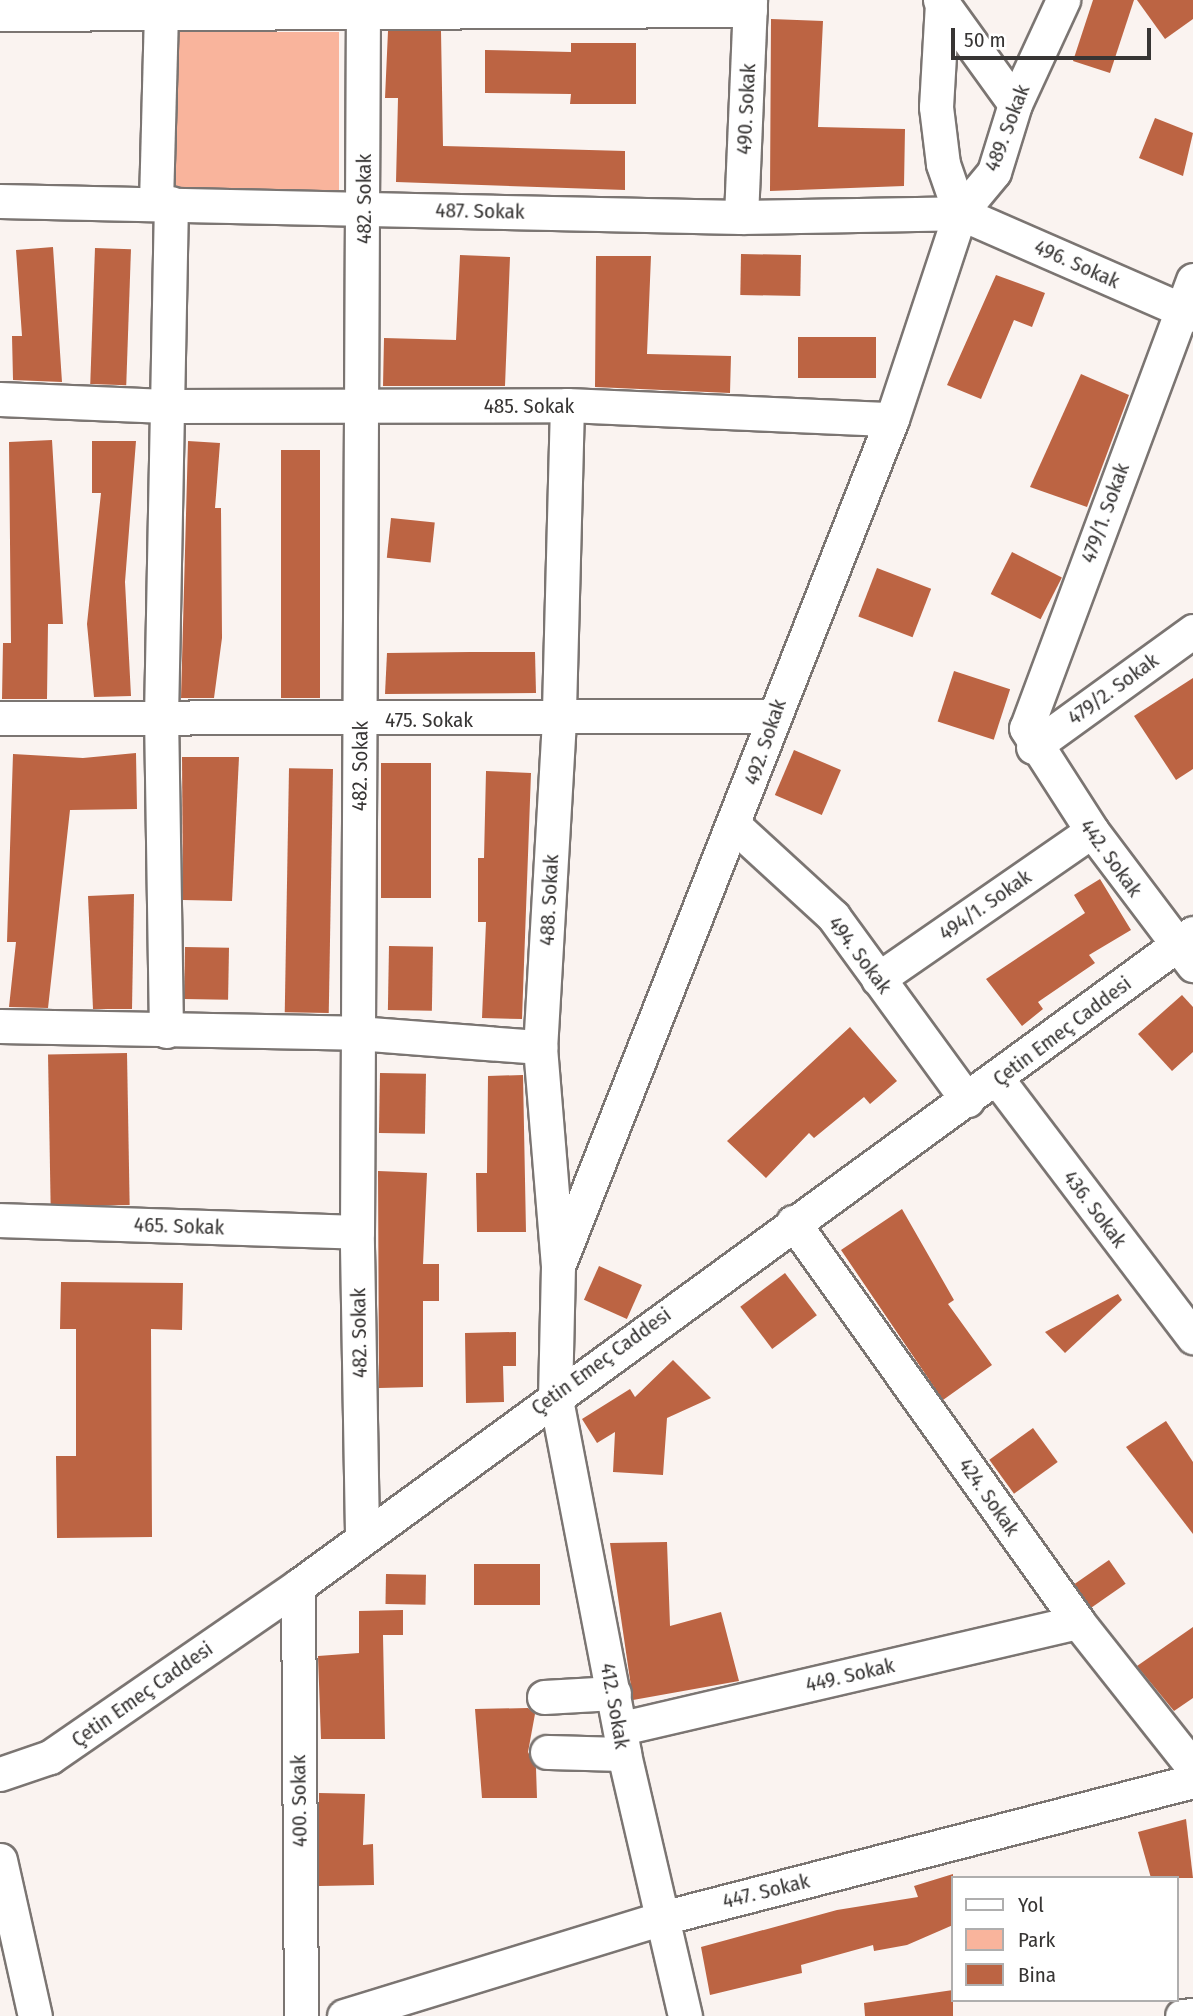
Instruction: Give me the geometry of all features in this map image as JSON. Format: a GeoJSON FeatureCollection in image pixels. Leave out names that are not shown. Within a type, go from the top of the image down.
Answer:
{"type":"FeatureCollection","features":[{"type":"Feature","properties":{"kind":"street","name":"489. Sokak"},"geometry":{"type":"LineString","coordinates":[[960,213],[994,172],[1014,104],[1063,0]]}},
{"type":"Feature","properties":{"kind":"street"},"geometry":{"type":"LineString","coordinates":[[941,2],[1014,104]]}},
{"type":"Feature","properties":{"kind":"street"},"geometry":{"type":"LineString","coordinates":[[941,2],[936,107],[943,164],[960,213]]}},
{"type":"Feature","properties":{"kind":"street"},"geometry":{"type":"LineString","coordinates":[[0,14],[363,6],[750,5]]}},
{"type":"Feature","properties":{"kind":"street","name":"490. Sokak"},"geometry":{"type":"LineString","coordinates":[[741,217],[750,5]]}},
{"type":"Feature","properties":{"kind":"street","name":"482. Sokak"},"geometry":{"type":"LineString","coordinates":[[362,1533],[357,1232],[363,6]]}},
{"type":"Feature","properties":{"kind":"street"},"geometry":{"type":"LineString","coordinates":[[166,1031],[161,718],[166,406],[164,203],[169,10]]}},
{"type":"Feature","properties":{"kind":"street","name":"487. Sokak"},"geometry":{"type":"LineString","coordinates":[[0,201],[741,217],[960,213]]}},
{"type":"Feature","properties":{"kind":"street","name":"496. Sokak"},"geometry":{"type":"LineString","coordinates":[[960,213],[1189,301]]}},
{"type":"Feature","properties":{"kind":"street","name":"492. Sokak"},"geometry":{"type":"LineString","coordinates":[[558,1266],[736,827],[773,716],[892,419],[960,213]]}},
{"type":"Feature","properties":{"kind":"street","name":"479/1. Sokak"},"geometry":{"type":"LineString","coordinates":[[1033,747],[1026,728],[1189,301]]}},
{"type":"Feature","properties":{"kind":"street","name":"485. Sokak"},"geometry":{"type":"LineString","coordinates":[[0,399],[166,406],[567,405],[892,419]]}},
{"type":"Feature","properties":{"kind":"street","name":"488. Sokak"},"geometry":{"type":"LineString","coordinates":[[555,1394],[558,1266],[540,1047],[559,720],[567,405]]}},
{"type":"Feature","properties":{"kind":"street","name":"479/2. Sokak"},"geometry":{"type":"LineString","coordinates":[[1033,747],[1193,631]]}},
{"type":"Feature","properties":{"kind":"street","name":"475. Sokak"},"geometry":{"type":"LineString","coordinates":[[0,718],[559,720],[773,716]]}},
{"type":"Feature","properties":{"kind":"street","name":"442. Sokak"},"geometry":{"type":"LineString","coordinates":[[1033,747],[1091,831],[1187,948]]}},
{"type":"Feature","properties":{"kind":"street","name":"494. Sokak"},"geometry":{"type":"LineString","coordinates":[[736,827],[833,916],[967,1100]]}},
{"type":"Feature","properties":{"kind":"street","name":"494/1. Sokak"},"geometry":{"type":"LineString","coordinates":[[878,979],[1091,831]]}},
{"type":"Feature","properties":{"kind":"street","name":"Çetin Emeç Caddesi"},"geometry":{"type":"LineString","coordinates":[[0,1774],[50,1757],[298,1586],[362,1533],[793,1222],[1187,948]]}},
{"type":"Feature","properties":{"kind":"street"},"geometry":{"type":"LineString","coordinates":[[0,1026],[358,1033],[540,1047]]}},
{"type":"Feature","properties":{"kind":"street","name":"436. Sokak"},"geometry":{"type":"LineString","coordinates":[[998,1080],[1193,1337]]}},
{"type":"Feature","properties":{"kind":"street","name":"465. Sokak"},"geometry":{"type":"LineString","coordinates":[[0,1220],[357,1232]]}},
{"type":"Feature","properties":{"kind":"street","name":"424. Sokak"},"geometry":{"type":"LineString","coordinates":[[793,1222],[1078,1622],[1193,1767]]}},
{"type":"Feature","properties":{"kind":"street","name":"412. Sokak"},"geometry":{"type":"LineString","coordinates":[[555,1394],[623,1741],[685,2016]]}},
{"type":"Feature","properties":{"kind":"street","name":"400. Sokak"},"geometry":{"type":"LineString","coordinates":[[298,1586],[301,2016]]}},
{"type":"Feature","properties":{"kind":"street","name":"449. Sokak"},"geometry":{"type":"LineString","coordinates":[[547,1752],[623,1741],[1078,1622]]}},
{"type":"Feature","properties":{"kind":"street"},"geometry":{"type":"LineString","coordinates":[[544,1697],[614,1693]]}},
{"type":"Feature","properties":{"kind":"street","name":"447. Sokak"},"geometry":{"type":"LineString","coordinates":[[344,2016],[662,1918],[1193,1782]]}},
{"type":"Feature","properties":{"kind":"street"},"geometry":{"type":"LineString","coordinates":[[0,1860],[35,2016]]}},
{"type":"Feature","properties":{"kind":"street"},"geometry":{"type":"LineString","coordinates":[[1182,2016],[1193,2015]]}},
{"type":"Feature","properties":{"kind":"green space"},"geometry":{"type":"Polygon","coordinates":[[[170,32],[339,32],[339,191],[170,191],[170,32]]]}},
{"type":"Feature","properties":{"kind":"building"},"geometry":{"type":"Polygon","coordinates":[[[1093,0],[1134,0],[1110,73],[1073,61],[1093,0]]]}},
{"type":"Feature","properties":{"kind":"building"},"geometry":{"type":"Polygon","coordinates":[[[1137,0],[1193,0],[1193,19],[1165,39],[1137,0]]]}},
{"type":"Feature","properties":{"kind":"building"},"geometry":{"type":"Polygon","coordinates":[[[771,19],[823,21],[818,127],[905,129],[904,186],[770,191],[771,19]]]}},
{"type":"Feature","properties":{"kind":"building"},"geometry":{"type":"Polygon","coordinates":[[[388,31],[441,31],[443,146],[625,151],[625,190],[396,182],[398,98],[385,98],[388,31]]]}},
{"type":"Feature","properties":{"kind":"building"},"geometry":{"type":"Polygon","coordinates":[[[571,43],[636,43],[636,104],[570,104],[571,94],[485,93],[485,50],[571,52],[571,43]]]}},
{"type":"Feature","properties":{"kind":"building"},"geometry":{"type":"Polygon","coordinates":[[[1155,118],[1193,133],[1183,176],[1139,158],[1155,118]]]}},
{"type":"Feature","properties":{"kind":"building"},"geometry":{"type":"Polygon","coordinates":[[[53,247],[62,382],[13,380],[12,336],[22,336],[16,250],[53,247]]]}},
{"type":"Feature","properties":{"kind":"building"},"geometry":{"type":"Polygon","coordinates":[[[95,248],[131,249],[126,385],[90,384],[95,248]]]}},
{"type":"Feature","properties":{"kind":"building"},"geometry":{"type":"Polygon","coordinates":[[[741,254],[801,255],[800,296],[740,295],[741,254]]]}},
{"type":"Feature","properties":{"kind":"building"},"geometry":{"type":"Polygon","coordinates":[[[460,255],[510,257],[505,386],[383,386],[384,338],[456,340],[460,255]]]}},
{"type":"Feature","properties":{"kind":"building"},"geometry":{"type":"Polygon","coordinates":[[[596,256],[651,256],[647,354],[731,356],[730,393],[595,387],[596,256]]]}},
{"type":"Feature","properties":{"kind":"building"},"geometry":{"type":"Polygon","coordinates":[[[996,275],[1045,293],[1032,327],[1014,320],[981,399],[947,385],[996,275]]]}},
{"type":"Feature","properties":{"kind":"building"},"geometry":{"type":"Polygon","coordinates":[[[798,337],[876,337],[876,378],[798,378],[798,337]]]}},
{"type":"Feature","properties":{"kind":"building"},"geometry":{"type":"Polygon","coordinates":[[[1081,374],[1129,395],[1087,507],[1030,487],[1081,374]]]}},
{"type":"Feature","properties":{"kind":"building"},"geometry":{"type":"Polygon","coordinates":[[[52,440],[63,624],[48,624],[47,699],[2,699],[3,643],[11,643],[9,442],[52,440]]]}},
{"type":"Feature","properties":{"kind":"building"},"geometry":{"type":"Polygon","coordinates":[[[92,441],[136,441],[125,582],[131,696],[94,697],[87,624],[101,493],[92,493],[92,441]]]}},
{"type":"Feature","properties":{"kind":"building"},"geometry":{"type":"Polygon","coordinates":[[[188,441],[220,443],[215,508],[221,508],[222,638],[214,698],[181,698],[188,441]]]}},
{"type":"Feature","properties":{"kind":"building"},"geometry":{"type":"Polygon","coordinates":[[[281,450],[320,450],[320,698],[281,698],[281,450]]]}},
{"type":"Feature","properties":{"kind":"building"},"geometry":{"type":"Polygon","coordinates":[[[391,518],[435,523],[431,562],[387,558],[391,518]]]}},
{"type":"Feature","properties":{"kind":"building"},"geometry":{"type":"Polygon","coordinates":[[[1012,552],[1062,577],[1041,619],[991,594],[1012,552]]]}},
{"type":"Feature","properties":{"kind":"building"},"geometry":{"type":"Polygon","coordinates":[[[877,568],[931,589],[913,637],[858,617],[877,568]]]}},
{"type":"Feature","properties":{"kind":"building"},"geometry":{"type":"Polygon","coordinates":[[[535,652],[536,693],[385,694],[387,653],[535,652]]]}},
{"type":"Feature","properties":{"kind":"building"},"geometry":{"type":"Polygon","coordinates":[[[954,671],[1010,689],[994,740],[938,721],[954,671]]]}},
{"type":"Feature","properties":{"kind":"building"},"geometry":{"type":"Polygon","coordinates":[[[1193,678],[1193,769],[1176,780],[1134,716],[1193,678]]]}},
{"type":"Feature","properties":{"kind":"building"},"geometry":{"type":"Polygon","coordinates":[[[794,750],[841,770],[822,815],[775,795],[794,750]]]}},
{"type":"Feature","properties":{"kind":"building"},"geometry":{"type":"Polygon","coordinates":[[[136,753],[137,809],[70,810],[48,1008],[9,1007],[16,942],[7,942],[13,754],[83,758],[136,753]]]}},
{"type":"Feature","properties":{"kind":"building"},"geometry":{"type":"Polygon","coordinates":[[[182,757],[239,757],[232,901],[183,900],[182,757]]]}},
{"type":"Feature","properties":{"kind":"building"},"geometry":{"type":"Polygon","coordinates":[[[381,763],[431,763],[431,898],[381,898],[381,763]]]}},
{"type":"Feature","properties":{"kind":"building"},"geometry":{"type":"Polygon","coordinates":[[[289,768],[333,769],[329,1013],[285,1012],[289,768]]]}},
{"type":"Feature","properties":{"kind":"building"},"geometry":{"type":"Polygon","coordinates":[[[486,771],[531,773],[522,1019],[482,1018],[486,922],[478,922],[478,858],[484,858],[486,771]]]}},
{"type":"Feature","properties":{"kind":"building"},"geometry":{"type":"Polygon","coordinates":[[[1100,879],[1131,930],[1089,955],[1095,963],[1038,1002],[1043,1009],[1022,1026],[986,979],[1085,913],[1074,895],[1100,879]]]}},
{"type":"Feature","properties":{"kind":"building"},"geometry":{"type":"Polygon","coordinates":[[[134,894],[132,1009],[93,1009],[88,896],[134,894]]]}},
{"type":"Feature","properties":{"kind":"building"},"geometry":{"type":"Polygon","coordinates":[[[389,946],[433,947],[432,1011],[388,1010],[389,946]]]}},
{"type":"Feature","properties":{"kind":"building"},"geometry":{"type":"Polygon","coordinates":[[[185,947],[229,948],[228,1000],[184,999],[185,947]]]}},
{"type":"Feature","properties":{"kind":"building"},"geometry":{"type":"Polygon","coordinates":[[[1182,995],[1193,1007],[1193,1052],[1172,1071],[1138,1034],[1182,995]]]}},
{"type":"Feature","properties":{"kind":"building"},"geometry":{"type":"Polygon","coordinates":[[[850,1027],[897,1081],[870,1104],[864,1097],[814,1138],[809,1133],[766,1178],[727,1141],[850,1027]]]}},
{"type":"Feature","properties":{"kind":"building"},"geometry":{"type":"Polygon","coordinates":[[[127,1053],[130,1205],[51,1206],[48,1054],[127,1053]]]}},
{"type":"Feature","properties":{"kind":"building"},"geometry":{"type":"Polygon","coordinates":[[[380,1073],[426,1074],[425,1134],[379,1133],[380,1073]]]}},
{"type":"Feature","properties":{"kind":"building"},"geometry":{"type":"Polygon","coordinates":[[[523,1075],[526,1232],[477,1232],[476,1173],[487,1173],[488,1076],[523,1075]]]}},
{"type":"Feature","properties":{"kind":"building"},"geometry":{"type":"Polygon","coordinates":[[[378,1171],[427,1173],[423,1264],[439,1264],[439,1301],[423,1301],[423,1387],[379,1388],[378,1171]]]}},
{"type":"Feature","properties":{"kind":"building"},"geometry":{"type":"Polygon","coordinates":[[[902,1209],[954,1300],[948,1304],[992,1365],[943,1400],[841,1250],[902,1209]]]}},
{"type":"Feature","properties":{"kind":"building"},"geometry":{"type":"Polygon","coordinates":[[[599,1266],[642,1285],[627,1319],[584,1300],[599,1266]]]}},
{"type":"Feature","properties":{"kind":"building"},"geometry":{"type":"Polygon","coordinates":[[[785,1273],[817,1315],[772,1349],[740,1307],[785,1273]]]}},
{"type":"Feature","properties":{"kind":"building"},"geometry":{"type":"Polygon","coordinates":[[[61,1282],[183,1283],[182,1330],[151,1329],[152,1537],[57,1538],[56,1456],[76,1456],[76,1329],[60,1329],[61,1282]]]}},
{"type":"Feature","properties":{"kind":"building"},"geometry":{"type":"Polygon","coordinates":[[[1118,1294],[1122,1300],[1065,1353],[1045,1332],[1118,1294]]]}},
{"type":"Feature","properties":{"kind":"building"},"geometry":{"type":"Polygon","coordinates":[[[516,1332],[516,1366],[503,1366],[504,1402],[466,1403],[465,1333],[516,1332]]]}},
{"type":"Feature","properties":{"kind":"building"},"geometry":{"type":"Polygon","coordinates":[[[673,1360],[711,1398],[667,1418],[663,1475],[613,1472],[615,1432],[597,1443],[582,1419],[630,1389],[635,1397],[673,1360]]]}},
{"type":"Feature","properties":{"kind":"building"},"geometry":{"type":"Polygon","coordinates":[[[1166,1421],[1193,1462],[1193,1534],[1126,1447],[1166,1421]]]}},
{"type":"Feature","properties":{"kind":"building"},"geometry":{"type":"Polygon","coordinates":[[[1033,1428],[1058,1462],[1014,1494],[989,1460],[1033,1428]]]}},
{"type":"Feature","properties":{"kind":"building"},"geometry":{"type":"Polygon","coordinates":[[[667,1542],[670,1626],[721,1612],[739,1681],[633,1700],[610,1543],[667,1542]]]}},
{"type":"Feature","properties":{"kind":"building"},"geometry":{"type":"Polygon","coordinates":[[[1109,1560],[1126,1584],[1091,1608],[1075,1584],[1109,1560]]]}},
{"type":"Feature","properties":{"kind":"building"},"geometry":{"type":"Polygon","coordinates":[[[474,1564],[540,1564],[540,1605],[474,1605],[474,1564]]]}},
{"type":"Feature","properties":{"kind":"building"},"geometry":{"type":"Polygon","coordinates":[[[386,1574],[426,1575],[425,1605],[385,1604],[386,1574]]]}},
{"type":"Feature","properties":{"kind":"building"},"geometry":{"type":"Polygon","coordinates":[[[403,1610],[403,1635],[383,1635],[385,1739],[321,1739],[318,1656],[359,1653],[359,1611],[403,1610]]]}},
{"type":"Feature","properties":{"kind":"building"},"geometry":{"type":"Polygon","coordinates":[[[1193,1627],[1193,1698],[1174,1711],[1137,1666],[1193,1627]]]}},
{"type":"Feature","properties":{"kind":"building"},"geometry":{"type":"Polygon","coordinates":[[[528,1708],[535,1714],[528,1752],[536,1768],[537,1798],[482,1798],[475,1709],[528,1708]]]}},
{"type":"Feature","properties":{"kind":"building"},"geometry":{"type":"Polygon","coordinates":[[[319,1793],[365,1794],[363,1845],[373,1844],[374,1885],[319,1886],[319,1793]]]}},
{"type":"Feature","properties":{"kind":"building"},"geometry":{"type":"Polygon","coordinates":[[[1186,1819],[1193,1878],[1150,1876],[1138,1832],[1186,1819]]]}},
{"type":"Feature","properties":{"kind":"building"},"geometry":{"type":"Polygon","coordinates":[[[953,1874],[951,1926],[907,1945],[874,1951],[873,1945],[801,1965],[802,1973],[710,1995],[701,1947],[837,1910],[918,1897],[914,1886],[953,1874]]]}},
{"type":"Feature","properties":{"kind":"building"},"geometry":{"type":"Polygon","coordinates":[[[951,1990],[953,2016],[865,2016],[864,2003],[951,1990]]]}}]}
